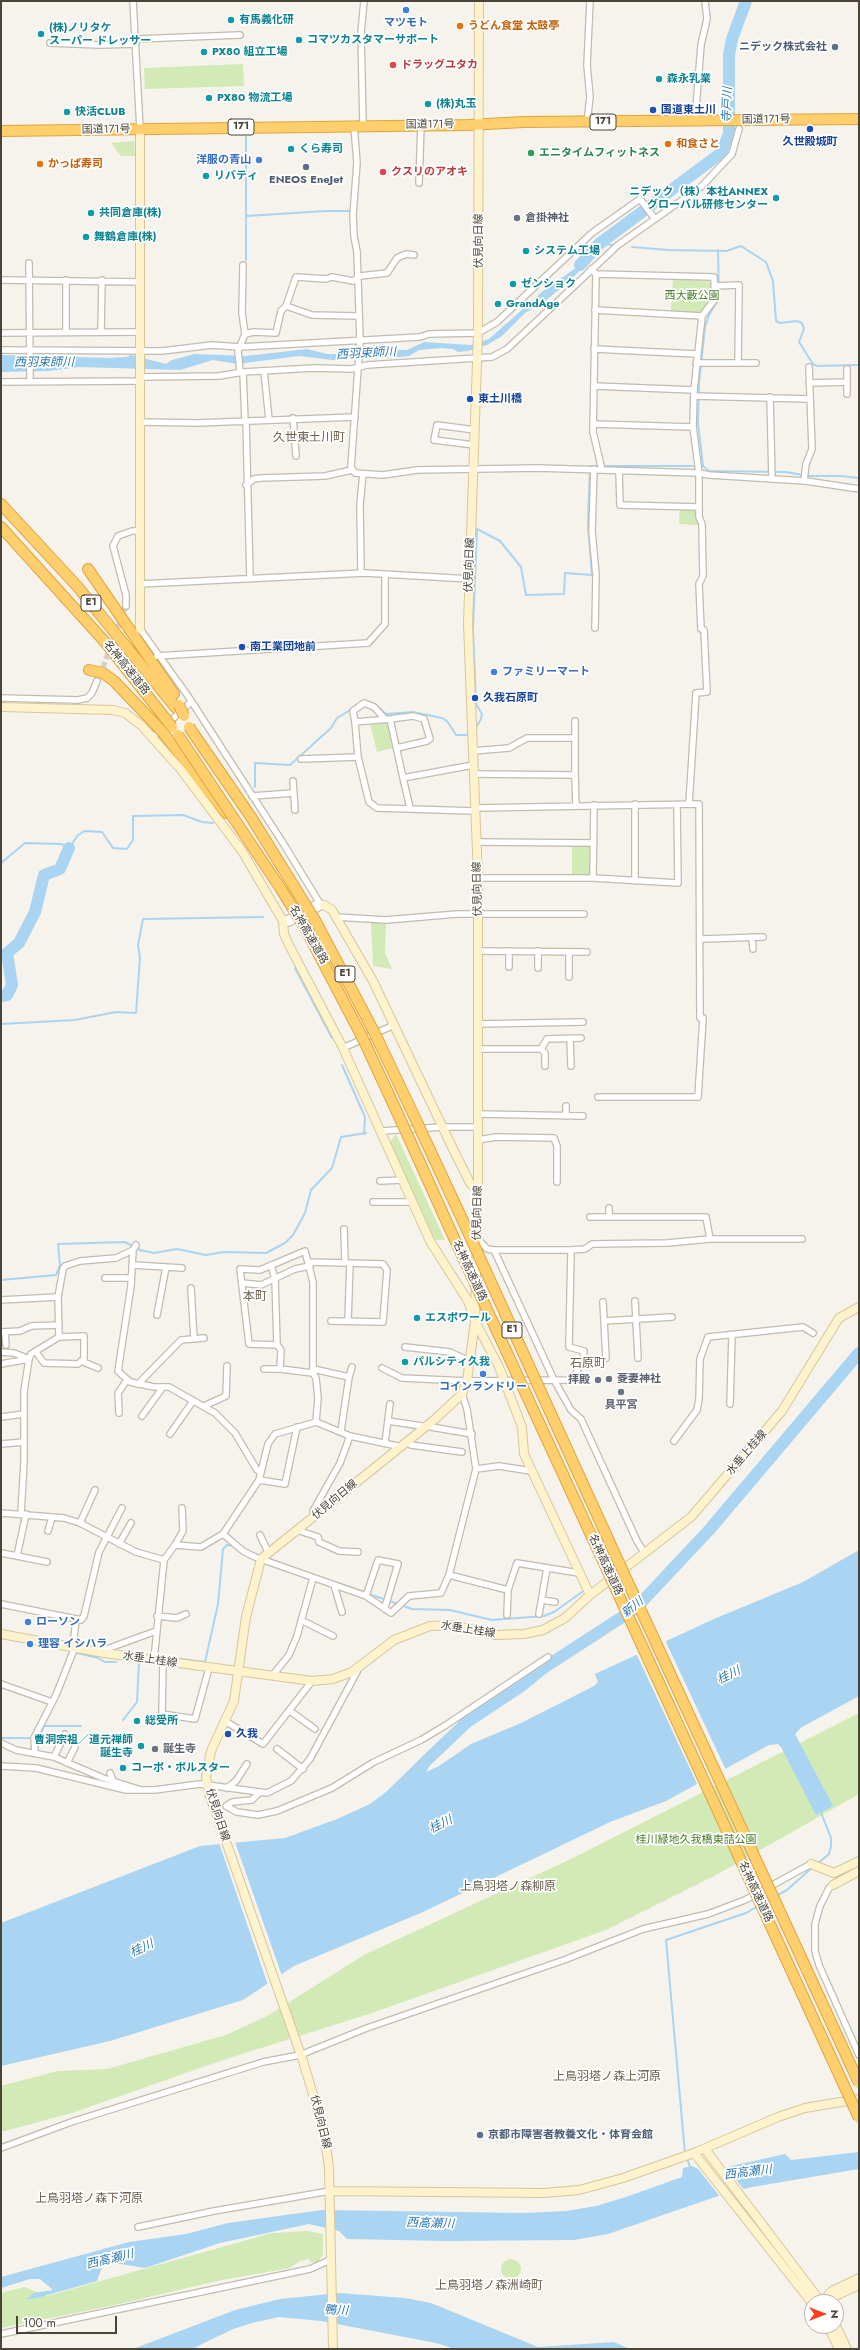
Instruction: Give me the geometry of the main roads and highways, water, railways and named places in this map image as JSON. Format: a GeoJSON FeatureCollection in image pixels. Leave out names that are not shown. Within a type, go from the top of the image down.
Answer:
{"type":"FeatureCollection","features":[{"type":"Feature","properties":{"kind":"highway","name":"国道171号"},"geometry":{"type":"LineString","coordinates":[[1,131],[421,126],[587,122],[696,121],[733,124],[859,119]]}},
{"type":"Feature","properties":{"kind":"highway","name":"名神高速道路"},"geometry":{"type":"LineString","coordinates":[[1,504],[77,586],[177,706],[189,727],[251,818],[316,922],[372,1028],[417,1122],[859,2083]]}},
{"type":"Feature","properties":{"kind":"highway","name":"名神高速道路"},"geometry":{"type":"LineString","coordinates":[[1,527],[105,642],[165,718],[171,734],[241,827],[305,928],[365,1044],[407,1134],[859,2118]]}},
{"type":"Feature","properties":{"kind":"highway"},"geometry":{"type":"LineString","coordinates":[[88,569],[174,694],[177,706]]}},
{"type":"Feature","properties":{"kind":"highway"},"geometry":{"type":"LineString","coordinates":[[88,670],[103,674],[114,681],[156,725],[171,734]]}},
{"type":"Feature","properties":{"kind":"main road","name":"伏見向日線"},"geometry":{"type":"LineString","coordinates":[[333,2349],[330,2269],[330,2194],[325,2136],[300,2053],[206,1784],[211,1751],[234,1701],[246,1618],[264,1556],[314,1518],[426,1427],[462,1394],[466,1381],[475,1321],[478,1191],[478,878],[468,624],[478,333],[480,124],[479,1]]}},
{"type":"Feature","properties":{"kind":"main road"},"geometry":{"type":"LineString","coordinates":[[140,129],[140,629]]}},
{"type":"Feature","properties":{"kind":"main road"},"geometry":{"type":"LineString","coordinates":[[1,706],[113,710],[124,713],[153,737],[182,771],[242,851],[283,921],[284,934],[289,945],[343,1048],[381,1131],[411,1202],[430,1241],[468,1301],[475,1321],[504,1380],[522,1427],[524,1454],[590,1595]]}},
{"type":"Feature","properties":{"kind":"main road"},"geometry":{"type":"LineString","coordinates":[[321,903],[332,910],[373,981],[442,1127],[470,1183],[478,1191]]}},
{"type":"Feature","properties":{"kind":"main road","name":"水垂上桂線"},"geometry":{"type":"LineString","coordinates":[[1,1634],[74,1650],[154,1657],[163,1662],[312,1681],[344,1676],[359,1668],[387,1645],[414,1630],[441,1625],[496,1635],[533,1633],[551,1627],[565,1618],[590,1595],[691,1517],[782,1411],[809,1369],[824,1339],[838,1318],[859,1307]]}},
{"type":"Feature","properties":{"kind":"main road"},"geometry":{"type":"LineString","coordinates":[[811,1864],[834,1873],[859,1861]]}},
{"type":"Feature","properties":{"kind":"main road"},"geometry":{"type":"LineString","coordinates":[[833,1884],[859,1871]]}},
{"type":"Feature","properties":{"kind":"main road"},"geometry":{"type":"LineString","coordinates":[[330,2194],[561,2193],[599,2186],[705,2149],[778,2117],[806,2108],[859,2100]]}},
{"type":"Feature","properties":{"kind":"main road"},"geometry":{"type":"LineString","coordinates":[[705,2149],[750,2212],[816,2294]]}},
{"type":"Feature","properties":{"kind":"main road"},"geometry":{"type":"LineString","coordinates":[[694,2153],[805,2294]]}},
{"type":"Feature","properties":{"kind":"main road"},"geometry":{"type":"LineString","coordinates":[[743,2217],[750,2212]]}},
{"type":"Feature","properties":{"kind":"main road"},"geometry":{"type":"LineString","coordinates":[[829,2294],[832,2291],[859,2278]]}},
{"type":"Feature","properties":{"kind":"main road"},"geometry":{"type":"LineString","coordinates":[[839,2294],[859,2285]]}},
{"type":"Feature","properties":{"kind":"main road"},"geometry":{"type":"LineString","coordinates":[[832,2334],[839,2349]]}},
{"type":"Feature","properties":{"kind":"main road"},"geometry":{"type":"LineString","coordinates":[[840,2334],[847,2349]]}},
{"type":"Feature","properties":{"kind":"water","name":"西羽束師川"},"geometry":{"type":"Polygon","coordinates":[[[590,251],[592,255],[588,263],[544,302],[525,313],[502,336],[487,345],[468,351],[458,352],[453,349],[442,348],[419,350],[409,356],[400,357],[333,360],[299,356],[237,364],[213,360],[180,370],[79,367],[49,371],[1,372],[1,355],[111,358],[127,357],[131,355],[166,364],[172,360],[195,354],[246,356],[307,349],[327,354],[339,354],[364,349],[407,350],[424,342],[471,345],[489,339],[542,292],[577,267],[586,259],[590,251]]]}},
{"type":"Feature","properties":{"kind":"water","name":"桂川"},"geometry":{"type":"Polygon","coordinates":[[[859,1550],[859,1696],[802,1727],[795,1734],[833,1806],[816,1815],[781,1747],[778,1744],[769,1745],[666,1801],[610,1822],[423,1912],[294,1966],[243,2000],[110,2041],[1,2066],[1,1923],[200,1846],[285,1838],[337,1819],[370,1804],[386,1792],[424,1755],[430,1764],[423,1769],[424,1773],[439,1766],[471,1744],[521,1723],[594,1686],[598,1682],[595,1674],[714,1619],[803,1582],[859,1550]]]}},
{"type":"Feature","properties":{"kind":"water","name":"西高瀬川"},"geometry":{"type":"Polygon","coordinates":[[[859,2152],[859,2169],[752,2187],[718,2196],[608,2234],[574,2240],[446,2241],[347,2239],[339,2231],[309,2224],[220,2243],[145,2268],[114,2263],[102,2267],[97,2281],[37,2298],[27,2299],[34,2293],[53,2290],[40,2279],[30,2279],[1,2288],[1,2277],[129,2242],[186,2234],[228,2223],[322,2210],[524,2213],[566,2211],[596,2206],[682,2177],[683,2168],[692,2166],[705,2172],[785,2154],[791,2160],[859,2152]]]}},
{"type":"Feature","properties":{"kind":"water","name":"鴨川"},"geometry":{"type":"Polygon","coordinates":[[[339,2293],[405,2298],[431,2303],[538,2347],[614,2342],[630,2349],[455,2349],[436,2343],[321,2321],[279,2317],[233,2329],[192,2349],[133,2349],[235,2310],[280,2299],[339,2293]]]}},
{"type":"Feature","properties":{"kind":"waterway","name":"寺戸川"},"geometry":{"type":"LineString","coordinates":[[580,265],[599,244],[721,153],[729,134],[729,55],[732,39],[746,1]]}},
{"type":"Feature","properties":{"kind":"waterway"},"geometry":{"type":"LineString","coordinates":[[246,137],[246,260]]}},
{"type":"Feature","properties":{"kind":"waterway"},"geometry":{"type":"LineString","coordinates":[[246,216],[351,211]]}},
{"type":"Feature","properties":{"kind":"waterway"},"geometry":{"type":"LineString","coordinates":[[599,244],[612,245]]}},
{"type":"Feature","properties":{"kind":"waterway"},"geometry":{"type":"LineString","coordinates":[[632,247],[668,250],[726,251],[741,246],[766,262],[773,281],[776,321],[780,323],[797,321],[802,323],[804,329],[799,342],[813,364],[817,366],[859,365]]}},
{"type":"Feature","properties":{"kind":"waterway"},"geometry":{"type":"LineString","coordinates":[[475,729],[481,719],[482,714],[476,704],[473,629],[477,529],[500,541],[521,567],[526,595],[564,594],[565,573],[592,575],[588,525],[590,466],[703,466],[698,423],[699,383],[705,327],[709,315],[719,298],[718,250]]}},
{"type":"Feature","properties":{"kind":"waterway"},"geometry":{"type":"LineString","coordinates":[[703,466],[709,471],[786,472],[808,476],[841,476],[859,478]]}},
{"type":"Feature","properties":{"kind":"waterway"},"geometry":{"type":"LineString","coordinates":[[378,707],[386,714],[413,712],[442,718],[447,721],[456,735],[466,735],[470,733]]}},
{"type":"Feature","properties":{"kind":"waterway"},"geometry":{"type":"LineString","coordinates":[[255,787],[255,763],[290,765],[331,728],[337,718],[352,709]]}},
{"type":"Feature","properties":{"kind":"waterway"},"geometry":{"type":"LineString","coordinates":[[1,863],[25,843],[61,844],[69,848],[78,835],[85,831],[102,832],[113,848],[127,849],[133,840],[133,816],[183,815],[202,822],[213,823]]}},
{"type":"Feature","properties":{"kind":"waterway"},"geometry":{"type":"LineString","coordinates":[[1,996],[7,995],[12,985],[7,953],[19,943],[35,912],[44,875],[60,869],[69,848]]}},
{"type":"Feature","properties":{"kind":"waterway"},"geometry":{"type":"LineString","coordinates":[[1,1024],[75,1020],[116,1012],[136,1013],[140,958],[138,945],[143,919],[263,917]]}},
{"type":"Feature","properties":{"kind":"waterway"},"geometry":{"type":"LineString","coordinates":[[295,968],[332,1038]]}},
{"type":"Feature","properties":{"kind":"waterway"},"geometry":{"type":"LineString","coordinates":[[342,1065],[365,1117],[364,1134]]}},
{"type":"Feature","properties":{"kind":"waterway"},"geometry":{"type":"LineString","coordinates":[[1,1280],[56,1275],[60,1265],[58,1244],[125,1242],[140,1250],[154,1253],[177,1249],[206,1255],[224,1252],[266,1253],[285,1243],[293,1235],[305,1213],[311,1190],[332,1168],[341,1137],[366,1133]]}},
{"type":"Feature","properties":{"kind":"waterway","name":"新川"},"geometry":{"type":"LineString","coordinates":[[419,1773],[424,1763],[467,1722],[520,1687],[542,1669],[636,1608],[710,1529],[859,1353]]}},
{"type":"Feature","properties":{"kind":"waterway"},"geometry":{"type":"LineString","coordinates":[[173,1658],[205,1662],[218,1604],[223,1549],[227,1545],[234,1546]]}},
{"type":"Feature","properties":{"kind":"waterway"},"geometry":{"type":"LineString","coordinates":[[246,1550],[260,1556]]}},
{"type":"Feature","properties":{"kind":"waterway"},"geometry":{"type":"LineString","coordinates":[[266,1558],[281,1563]]}},
{"type":"Feature","properties":{"kind":"waterway"},"geometry":{"type":"LineString","coordinates":[[338,1583],[412,1609],[450,1610],[492,1620],[544,1616],[554,1612],[582,1592]]}},
{"type":"Feature","properties":{"kind":"waterway"},"geometry":{"type":"LineString","coordinates":[[69,1651],[98,1658],[105,1662],[116,1662]]}},
{"type":"Feature","properties":{"kind":"waterway"},"geometry":{"type":"LineString","coordinates":[[123,1720],[137,1702],[139,1662]]}},
{"type":"Feature","properties":{"kind":"waterway"},"geometry":{"type":"LineString","coordinates":[[1,1738],[39,1738],[44,1726],[81,1726]]}},
{"type":"Feature","properties":{"kind":"waterway"},"geometry":{"type":"LineString","coordinates":[[817,1864],[829,1854],[831,1846],[831,1838],[820,1810]]}},
{"type":"Feature","properties":{"kind":"waterway"},"geometry":{"type":"LineString","coordinates":[[776,1896],[787,1890],[813,1867]]}},
{"type":"Feature","properties":{"kind":"waterway"},"geometry":{"type":"LineString","coordinates":[[685,2154],[666,1940],[746,1913],[758,1906]]}},
{"type":"Feature","properties":{"kind":"waterway"},"geometry":{"type":"LineString","coordinates":[[687,2158],[690,2167]]}},
{"type":"Feature","properties":{"kind":"tunnel"},"geometry":{"type":"LineString","coordinates":[[100,675],[126,606]]}},
{"type":"Feature","properties":{"kind":"place","name":"マツモト"},"geometry":{"type":"Point","coordinates":[406,10]}},
{"type":"Feature","properties":{"kind":"place","name":"有馬義化研"},"geometry":{"type":"Point","coordinates":[231,20]}},
{"type":"Feature","properties":{"kind":"place","name":"うどん食堂 太鼓亭"},"geometry":{"type":"Point","coordinates":[460,26]}},
{"type":"Feature","properties":{"kind":"place","name":"(株)ノリタケ スーパー ドレッサー"},"geometry":{"type":"Point","coordinates":[41,34]}},
{"type":"Feature","properties":{"kind":"place","name":"コマツカスタマーサポート"},"geometry":{"type":"Point","coordinates":[299,40]}},
{"type":"Feature","properties":{"kind":"place","name":"ニデック株式会社"},"geometry":{"type":"Point","coordinates":[835,47]}},
{"type":"Feature","properties":{"kind":"place","name":"PX80 組立工場"},"geometry":{"type":"Point","coordinates":[204,52]}},
{"type":"Feature","properties":{"kind":"place","name":"ドラッグユタカ"},"geometry":{"type":"Point","coordinates":[393,65]}},
{"type":"Feature","properties":{"kind":"place","name":"森永乳業"},"geometry":{"type":"Point","coordinates":[659,79]}},
{"type":"Feature","properties":{"kind":"place","name":"PX80 物流工場"},"geometry":{"type":"Point","coordinates":[209,98]}},
{"type":"Feature","properties":{"kind":"place","name":"(株)丸玉"},"geometry":{"type":"Point","coordinates":[428,104]}},
{"type":"Feature","properties":{"kind":"place","name":"国道東土川"},"geometry":{"type":"Point","coordinates":[653,110]}},
{"type":"Feature","properties":{"kind":"place","name":"快活CLUB"},"geometry":{"type":"Point","coordinates":[67,112]}},
{"type":"Feature","properties":{"kind":"place","name":"久世殿城町"},"geometry":{"type":"Point","coordinates":[810,129]}},
{"type":"Feature","properties":{"kind":"place","name":"和食さと"},"geometry":{"type":"Point","coordinates":[668,144]}},
{"type":"Feature","properties":{"kind":"place","name":"くら寿司"},"geometry":{"type":"Point","coordinates":[291,149]}},
{"type":"Feature","properties":{"kind":"place","name":"エニタイムフィットネス"},"geometry":{"type":"Point","coordinates":[531,153]}},
{"type":"Feature","properties":{"kind":"place","name":"洋服の青山"},"geometry":{"type":"Point","coordinates":[259,160]}},
{"type":"Feature","properties":{"kind":"place","name":"かっぱ寿司"},"geometry":{"type":"Point","coordinates":[40,164]}},
{"type":"Feature","properties":{"kind":"place","name":"ENEOS EneJet"},"geometry":{"type":"Point","coordinates":[306,167]}},
{"type":"Feature","properties":{"kind":"place","name":"クスリのアオキ"},"geometry":{"type":"Point","coordinates":[383,172]}},
{"type":"Feature","properties":{"kind":"place","name":"リバティ"},"geometry":{"type":"Point","coordinates":[206,176]}},
{"type":"Feature","properties":{"kind":"place","name":"ニデック（株）本社ANNEX グローバル研修センター"},"geometry":{"type":"Point","coordinates":[776,198]}},
{"type":"Feature","properties":{"kind":"place","name":"共同倉庫(株)"},"geometry":{"type":"Point","coordinates":[91,213]}},
{"type":"Feature","properties":{"kind":"place","name":"倉掛神社"},"geometry":{"type":"Point","coordinates":[517,218]}},
{"type":"Feature","properties":{"kind":"place","name":"舞鶴倉庫(株)"},"geometry":{"type":"Point","coordinates":[86,237]}},
{"type":"Feature","properties":{"kind":"place","name":"システム工場"},"geometry":{"type":"Point","coordinates":[526,251]}},
{"type":"Feature","properties":{"kind":"place","name":"ゼンショク"},"geometry":{"type":"Point","coordinates":[513,284]}},
{"type":"Feature","properties":{"kind":"place","name":"GrandAge"},"geometry":{"type":"Point","coordinates":[498,304]}},
{"type":"Feature","properties":{"kind":"place","name":"東土川橋"},"geometry":{"type":"Point","coordinates":[470,399]}},
{"type":"Feature","properties":{"kind":"place","name":"南工業団地前"},"geometry":{"type":"Point","coordinates":[242,647]}},
{"type":"Feature","properties":{"kind":"place","name":"ファミリーマート"},"geometry":{"type":"Point","coordinates":[494,672]}},
{"type":"Feature","properties":{"kind":"place","name":"久我石原町"},"geometry":{"type":"Point","coordinates":[475,698]}},
{"type":"Feature","properties":{"kind":"place","name":"エスポワール"},"geometry":{"type":"Point","coordinates":[417,1318]}},
{"type":"Feature","properties":{"kind":"place","name":"パルシティ久我"},"geometry":{"type":"Point","coordinates":[405,1362]}},
{"type":"Feature","properties":{"kind":"place","name":"コインランドリー"},"geometry":{"type":"Point","coordinates":[483,1374]}},
{"type":"Feature","properties":{"kind":"place","name":"菱妻神社"},"geometry":{"type":"Point","coordinates":[609,1379]}},
{"type":"Feature","properties":{"kind":"place","name":"拝殿"},"geometry":{"type":"Point","coordinates":[598,1380]}},
{"type":"Feature","properties":{"kind":"place","name":"具平宮"},"geometry":{"type":"Point","coordinates":[621,1392]}},
{"type":"Feature","properties":{"kind":"place","name":"ローソン"},"geometry":{"type":"Point","coordinates":[28,1622]}},
{"type":"Feature","properties":{"kind":"place","name":"理容 イシハラ"},"geometry":{"type":"Point","coordinates":[30,1644]}},
{"type":"Feature","properties":{"kind":"place","name":"総受所"},"geometry":{"type":"Point","coordinates":[137,1721]}},
{"type":"Feature","properties":{"kind":"place","name":"久我"},"geometry":{"type":"Point","coordinates":[228,1734]}},
{"type":"Feature","properties":{"kind":"place","name":"曹洞宗祖／道元禅師 誕生寺"},"geometry":{"type":"Point","coordinates":[141,1746]}},
{"type":"Feature","properties":{"kind":"place","name":"誕生寺"},"geometry":{"type":"Point","coordinates":[155,1749]}},
{"type":"Feature","properties":{"kind":"place","name":"コーポ・ポルスター"},"geometry":{"type":"Point","coordinates":[123,1768]}},
{"type":"Feature","properties":{"kind":"place","name":"京都市障害者教養文化・体育会館"},"geometry":{"type":"Point","coordinates":[480,2135]}},
{"type":"Feature","properties":{"kind":"district","name":"久世東土川町"},"geometry":{"type":"Point","coordinates":[309,438]}},
{"type":"Feature","properties":{"kind":"district","name":"本町"},"geometry":{"type":"Point","coordinates":[255,1297]}},
{"type":"Feature","properties":{"kind":"district","name":"石原町"},"geometry":{"type":"Point","coordinates":[588,1364]}},
{"type":"Feature","properties":{"kind":"district","name":"上鳥羽塔ノ森柳原"},"geometry":{"type":"Point","coordinates":[508,1887]}},
{"type":"Feature","properties":{"kind":"district","name":"上鳥羽塔ノ森上河原"},"geometry":{"type":"Point","coordinates":[607,2077]}},
{"type":"Feature","properties":{"kind":"district","name":"上鳥羽塔ノ森下河原"},"geometry":{"type":"Point","coordinates":[89,2199]}},
{"type":"Feature","properties":{"kind":"district","name":"上鳥羽塔ノ森洲崎町"},"geometry":{"type":"Point","coordinates":[489,2286]}},
{"type":"Feature","properties":{"kind":"park label","name":"西大藪公園"},"geometry":{"type":"Point","coordinates":[692,296]}},
{"type":"Feature","properties":{"kind":"park label","name":"桂川緑地久我橋東詰公園"},"geometry":{"type":"Point","coordinates":[696,1840]}}]}
